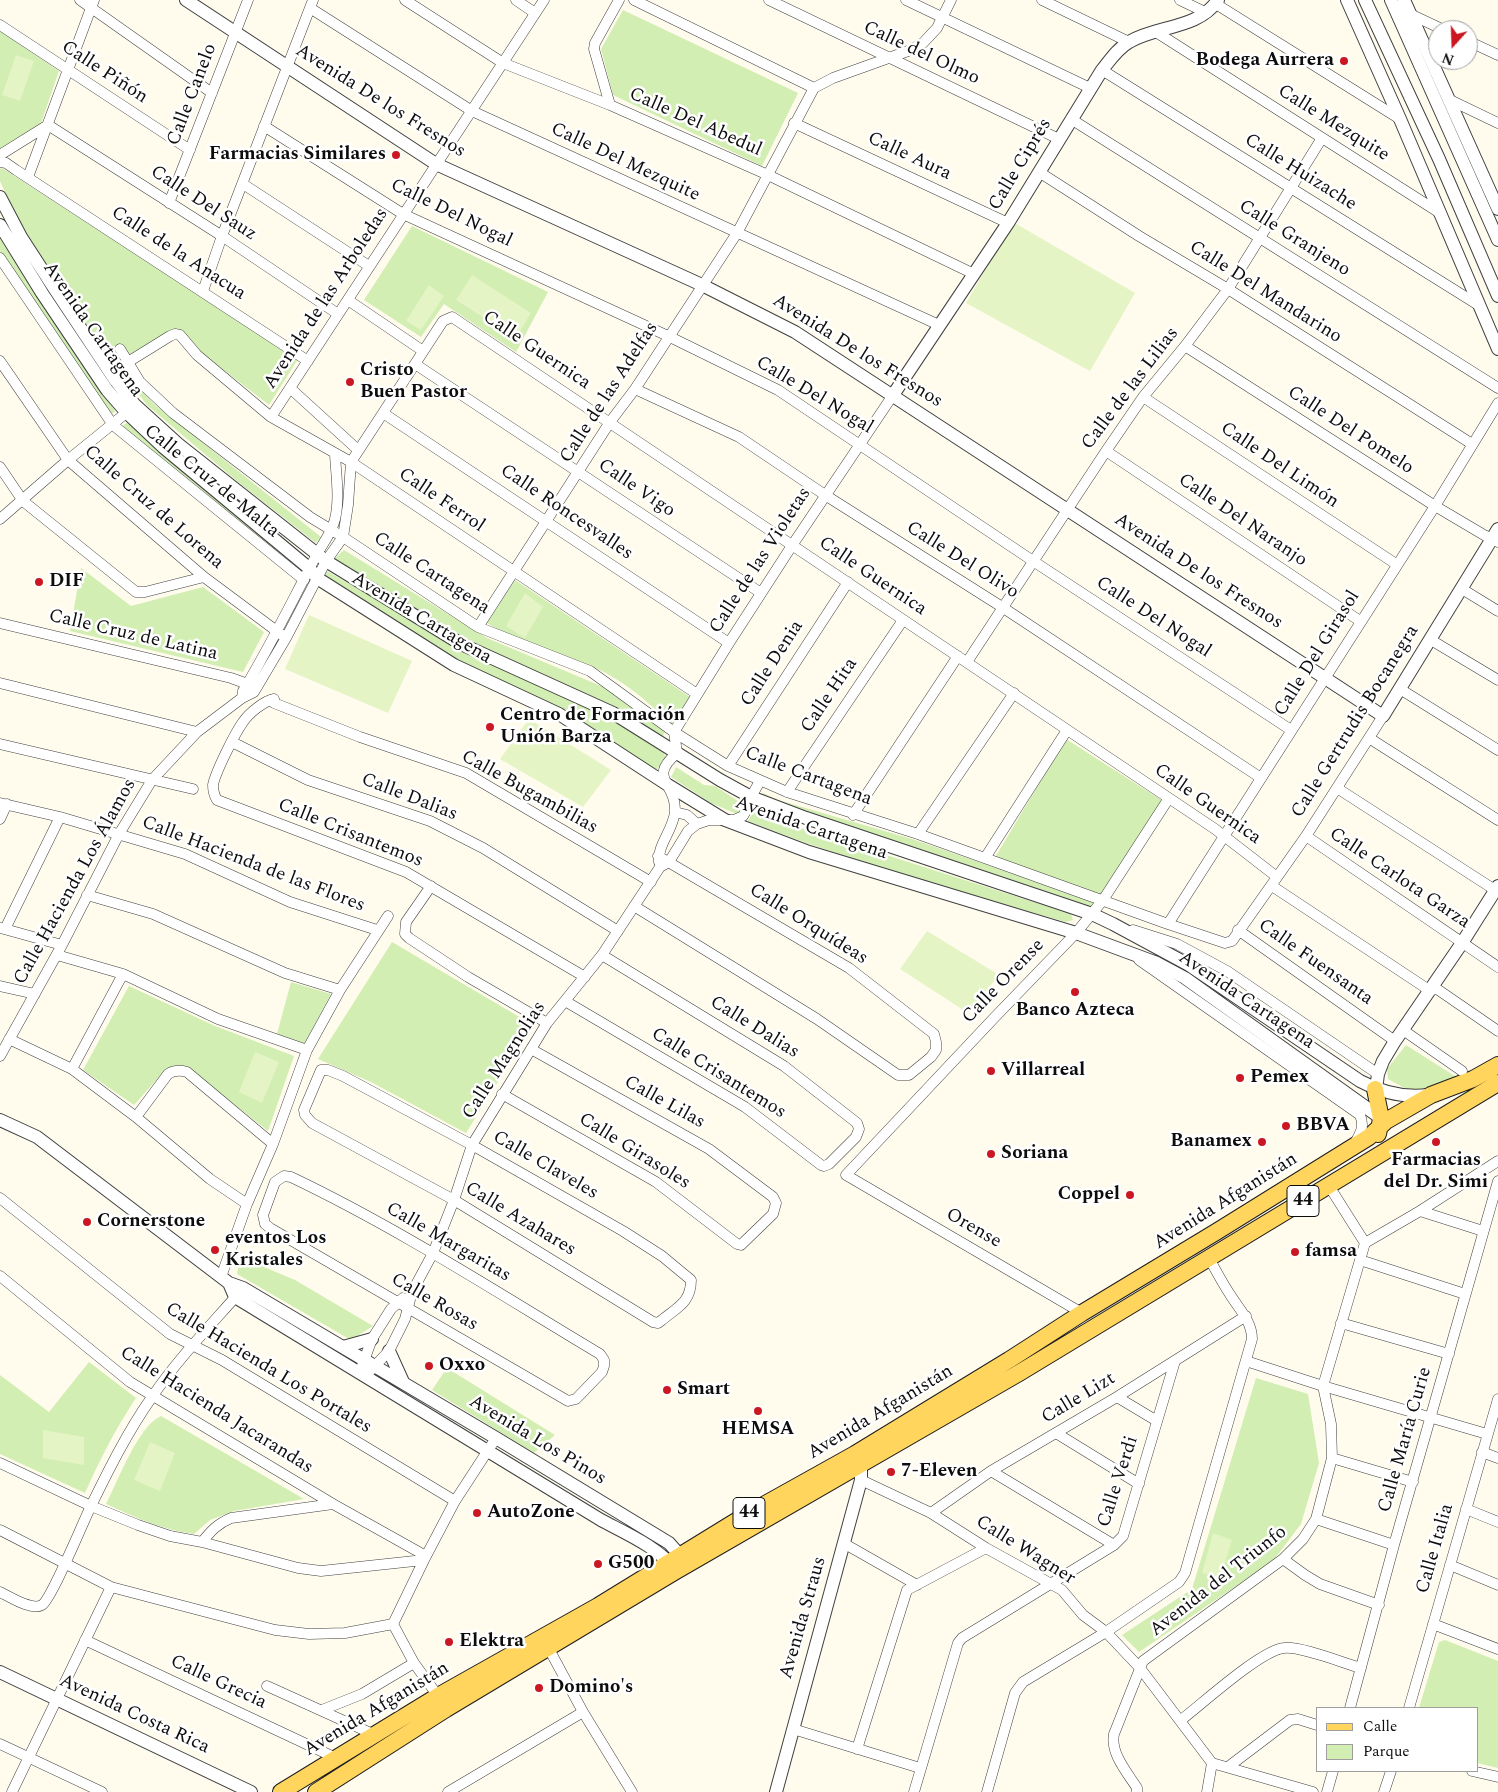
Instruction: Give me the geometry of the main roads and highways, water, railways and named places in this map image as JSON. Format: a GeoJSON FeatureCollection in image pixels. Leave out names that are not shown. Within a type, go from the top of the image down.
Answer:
{"type":"FeatureCollection","features":[{"type":"Feature","properties":{"kind":"main road","name":"Avenida Afganistán"},"geometry":{"type":"LineString","coordinates":[[859,1466],[1009,1360],[1352,1147],[1378,1123],[1431,1094],[1474,1079],[1498,1065]]}},
{"type":"Feature","properties":{"kind":"main road"},"geometry":{"type":"LineString","coordinates":[[1329,1186],[1369,1152],[1374,1144],[1378,1123],[1377,1082]]}},
{"type":"Feature","properties":{"kind":"main road","name":"Avenida Afganistán"},"geometry":{"type":"LineString","coordinates":[[316,1792],[446,1710],[549,1649],[751,1512],[859,1466],[1209,1258],[1498,1083]]}},
{"type":"Feature","properties":{"kind":"main road"},"geometry":{"type":"LineString","coordinates":[[1378,1123],[1399,1128],[1426,1126]]}},
{"type":"Feature","properties":{"kind":"main road"},"geometry":{"type":"LineString","coordinates":[[1209,1258],[1213,1241],[1242,1222],[1246,1214]]}},
{"type":"Feature","properties":{"kind":"main road","name":"Avenida Afganistán"},"geometry":{"type":"LineString","coordinates":[[281,1792],[438,1696],[678,1563]]}},
{"type":"Feature","properties":{"kind":"place","name":"Bodega Aurrera"},"geometry":{"type":"Point","coordinates":[1344,61]}},
{"type":"Feature","properties":{"kind":"place","name":"Farmacias Similares"},"geometry":{"type":"Point","coordinates":[396,155]}},
{"type":"Feature","properties":{"kind":"place","name":"Cristo Buen Pastor"},"geometry":{"type":"Point","coordinates":[350,382]}},
{"type":"Feature","properties":{"kind":"place","name":"DIF"},"geometry":{"type":"Point","coordinates":[39,582]}},
{"type":"Feature","properties":{"kind":"place","name":"Centro de Formación Unión Barza"},"geometry":{"type":"Point","coordinates":[490,727]}},
{"type":"Feature","properties":{"kind":"place","name":"Banco Azteca"},"geometry":{"type":"Point","coordinates":[1075,992]}},
{"type":"Feature","properties":{"kind":"place","name":"Villarreal"},"geometry":{"type":"Point","coordinates":[991,1071]}},
{"type":"Feature","properties":{"kind":"place","name":"Pemex"},"geometry":{"type":"Point","coordinates":[1240,1078]}},
{"type":"Feature","properties":{"kind":"place","name":"BBVA"},"geometry":{"type":"Point","coordinates":[1286,1126]}},
{"type":"Feature","properties":{"kind":"place","name":"Banamex"},"geometry":{"type":"Point","coordinates":[1262,1142]}},
{"type":"Feature","properties":{"kind":"place","name":"Farmacias del Dr. Simi"},"geometry":{"type":"Point","coordinates":[1436,1142]}},
{"type":"Feature","properties":{"kind":"place","name":"Soriana"},"geometry":{"type":"Point","coordinates":[991,1154]}},
{"type":"Feature","properties":{"kind":"place","name":"Coppel"},"geometry":{"type":"Point","coordinates":[1130,1195]}},
{"type":"Feature","properties":{"kind":"place","name":"Cornerstone"},"geometry":{"type":"Point","coordinates":[87,1222]}},
{"type":"Feature","properties":{"kind":"place","name":"eventos Los Kristales"},"geometry":{"type":"Point","coordinates":[215,1250]}},
{"type":"Feature","properties":{"kind":"place","name":"famsa"},"geometry":{"type":"Point","coordinates":[1295,1252]}},
{"type":"Feature","properties":{"kind":"place","name":"Oxxo"},"geometry":{"type":"Point","coordinates":[429,1366]}},
{"type":"Feature","properties":{"kind":"place","name":"Smart"},"geometry":{"type":"Point","coordinates":[667,1390]}},
{"type":"Feature","properties":{"kind":"place","name":"HEMSA"},"geometry":{"type":"Point","coordinates":[758,1411]}},
{"type":"Feature","properties":{"kind":"place","name":"7-Eleven"},"geometry":{"type":"Point","coordinates":[891,1472]}},
{"type":"Feature","properties":{"kind":"place","name":"AutoZone"},"geometry":{"type":"Point","coordinates":[477,1513]}},
{"type":"Feature","properties":{"kind":"place","name":"G500"},"geometry":{"type":"Point","coordinates":[598,1564]}},
{"type":"Feature","properties":{"kind":"place","name":"Elektra"},"geometry":{"type":"Point","coordinates":[449,1642]}},
{"type":"Feature","properties":{"kind":"place","name":"Domino's"},"geometry":{"type":"Point","coordinates":[539,1688]}}]}
